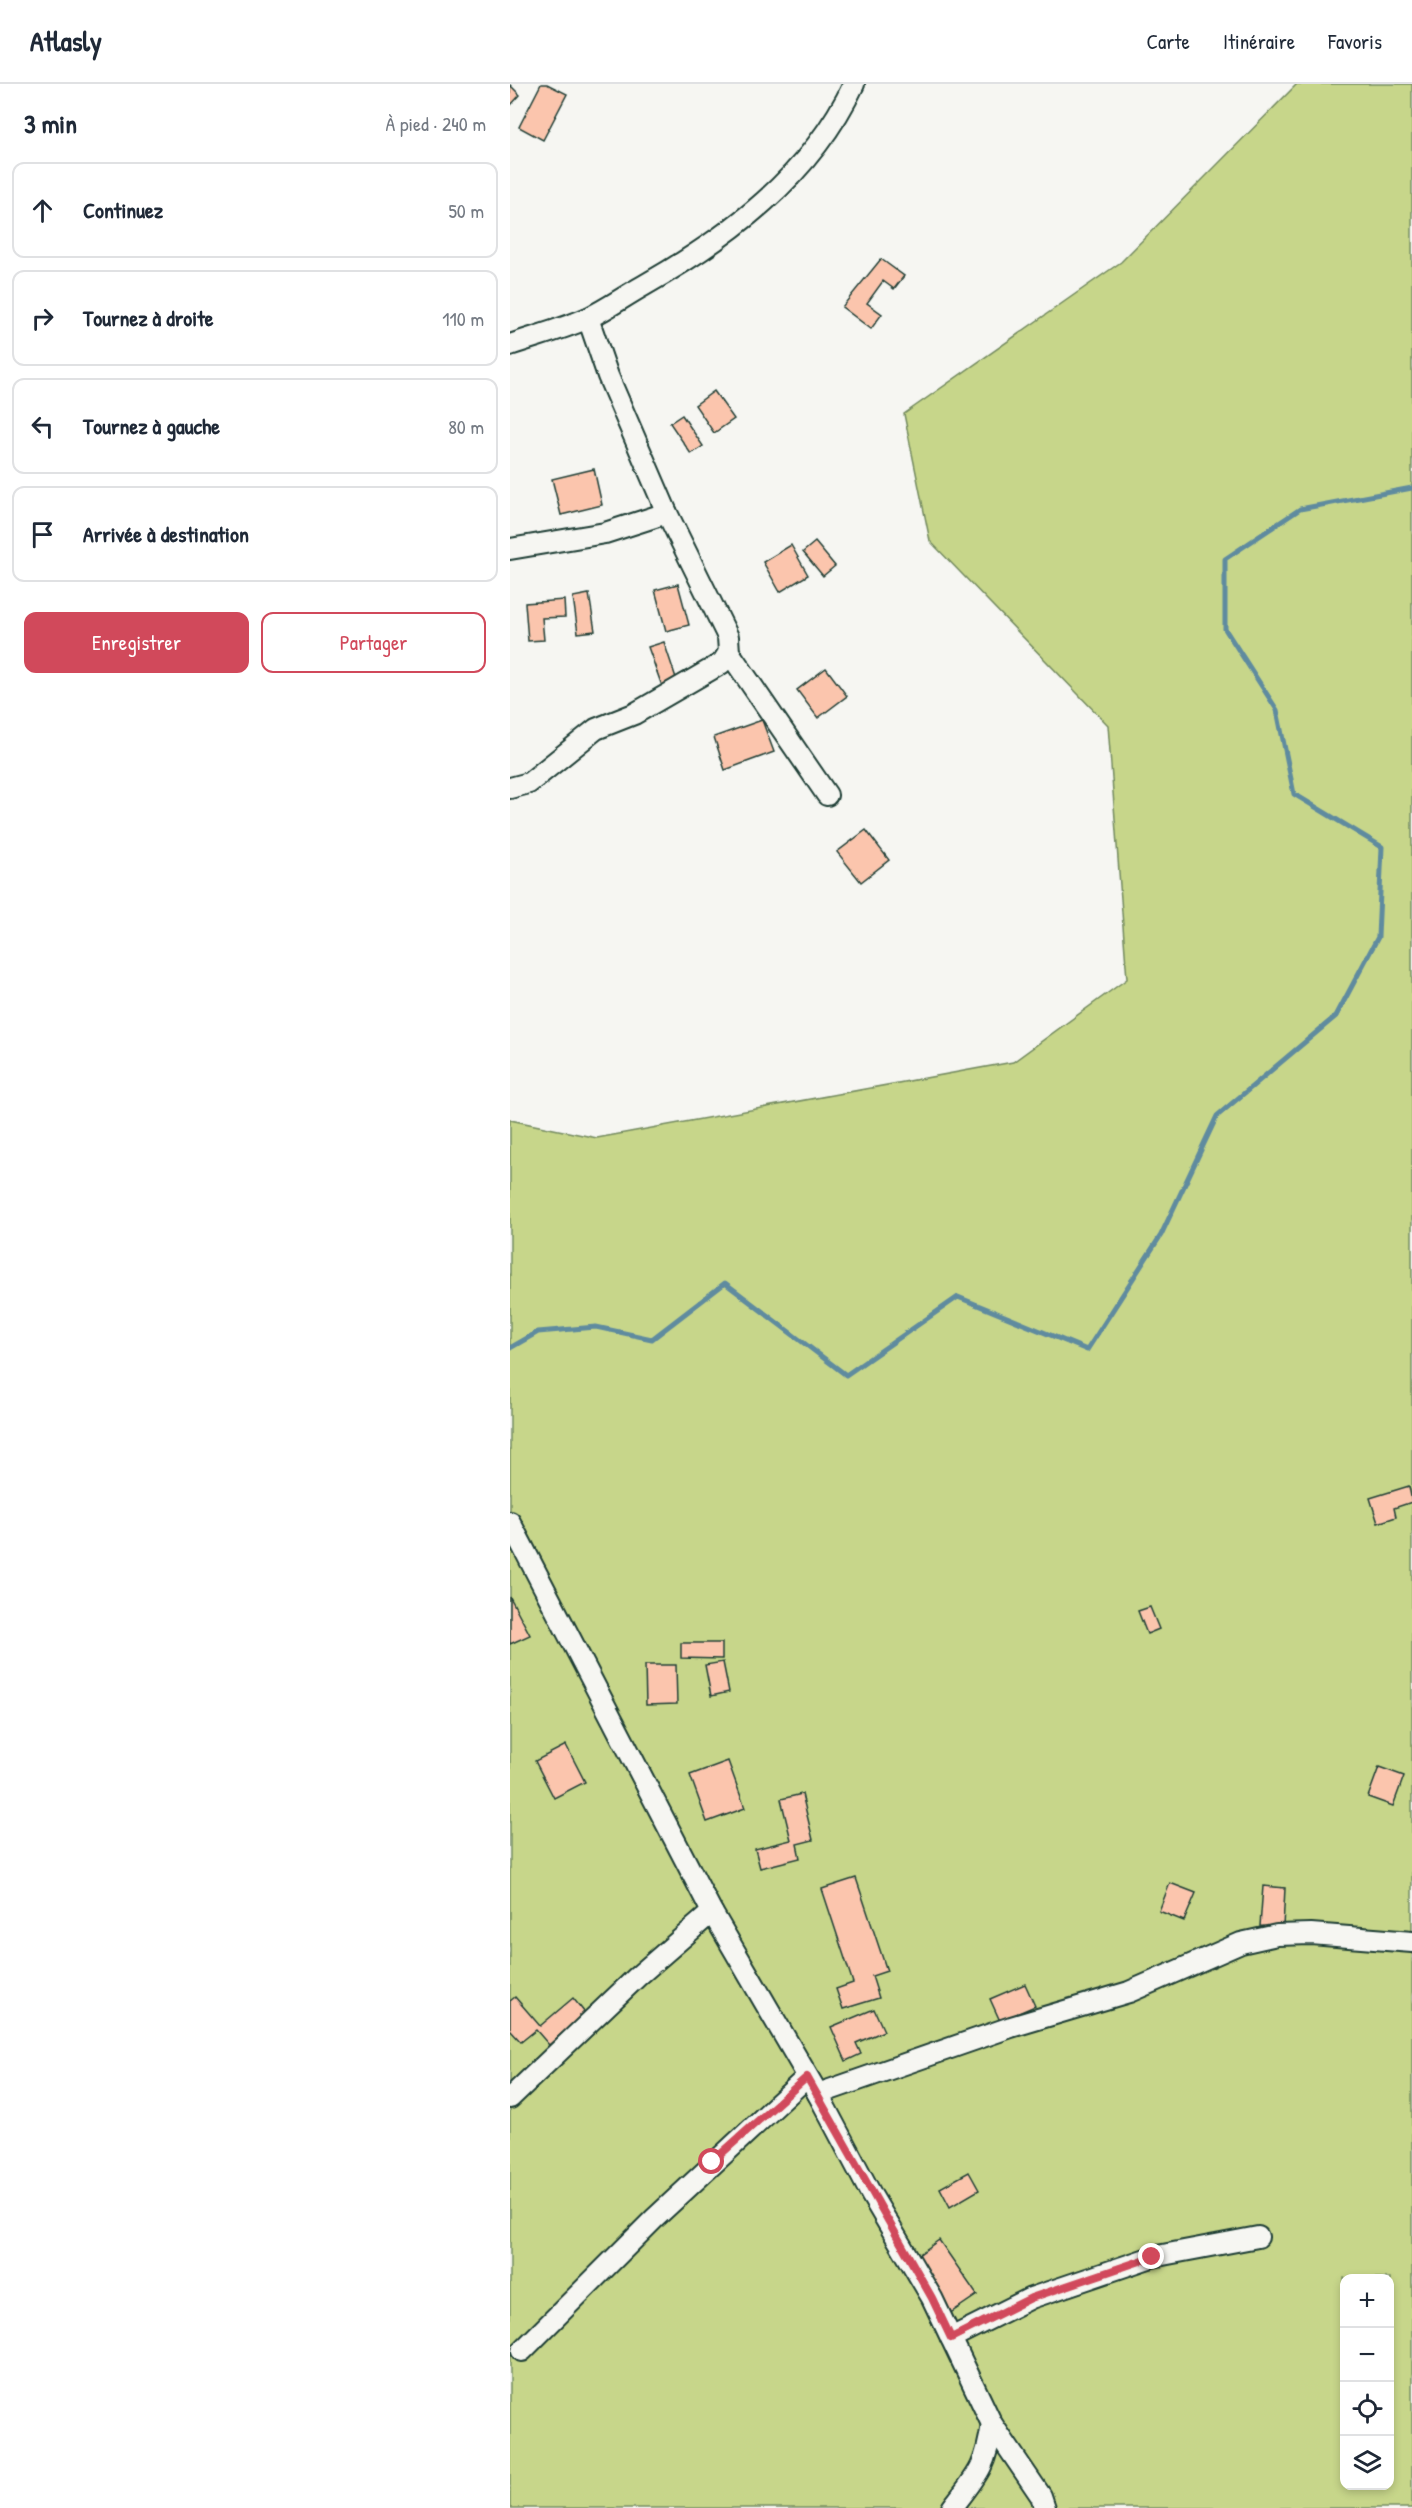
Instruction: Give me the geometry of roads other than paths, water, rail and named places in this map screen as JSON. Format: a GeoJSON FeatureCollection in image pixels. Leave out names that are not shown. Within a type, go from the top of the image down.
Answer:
{"type":"FeatureCollection","features":[{"type":"Feature","properties":{"kind":"street"},"geometry":{"type":"LineString","coordinates":[[510,345],[588,318],[689,260],[755,211],[806,161],[842,110],[854,84]]}},
{"type":"Feature","properties":{"kind":"street"},"geometry":{"type":"LineString","coordinates":[[588,318],[608,376],[667,513],[728,637],[729,652],[827,795]]}},
{"type":"Feature","properties":{"kind":"street"},"geometry":{"type":"LineString","coordinates":[[510,549],[605,533],[667,513]]}},
{"type":"Feature","properties":{"kind":"street"},"geometry":{"type":"LineString","coordinates":[[510,788],[529,783],[596,729],[634,714],[722,663],[729,652]]}},
{"type":"Feature","properties":{"kind":"street"},"geometry":{"type":"LineString","coordinates":[[510,1522],[712,1912],[818,2094],[872,2196],[932,2298],[992,2424],[1041,2496],[1045,2508]]}},
{"type":"Feature","properties":{"kind":"street"},"geometry":{"type":"LineString","coordinates":[[510,2098],[637,1977],[712,1912]]}},
{"type":"Feature","properties":{"kind":"street"},"geometry":{"type":"LineString","coordinates":[[818,2094],[1011,2027],[1129,1992],[1241,1943],[1277,1935],[1311,1934],[1412,1942]]}},
{"type":"Feature","properties":{"kind":"street"},"geometry":{"type":"LineString","coordinates":[[522,2351],[671,2202],[807,2077]]}},
{"type":"Feature","properties":{"kind":"street"},"geometry":{"type":"LineString","coordinates":[[951,2338],[1031,2298],[1152,2257],[1258,2237]]}},
{"type":"Feature","properties":{"kind":"street"},"geometry":{"type":"LineString","coordinates":[[952,2508],[978,2474],[988,2455],[992,2424]]}},
{"type":"Feature","properties":{"kind":"waterway"},"geometry":{"type":"LineString","coordinates":[[510,1348],[538,1332],[596,1327],[652,1339],[725,1283],[846,1375],[958,1297],[1087,1350],[1161,1235],[1217,1116],[1336,1016],[1378,937],[1382,847],[1294,794],[1277,710],[1225,629],[1225,559],[1300,509],[1412,488]]}}]}
